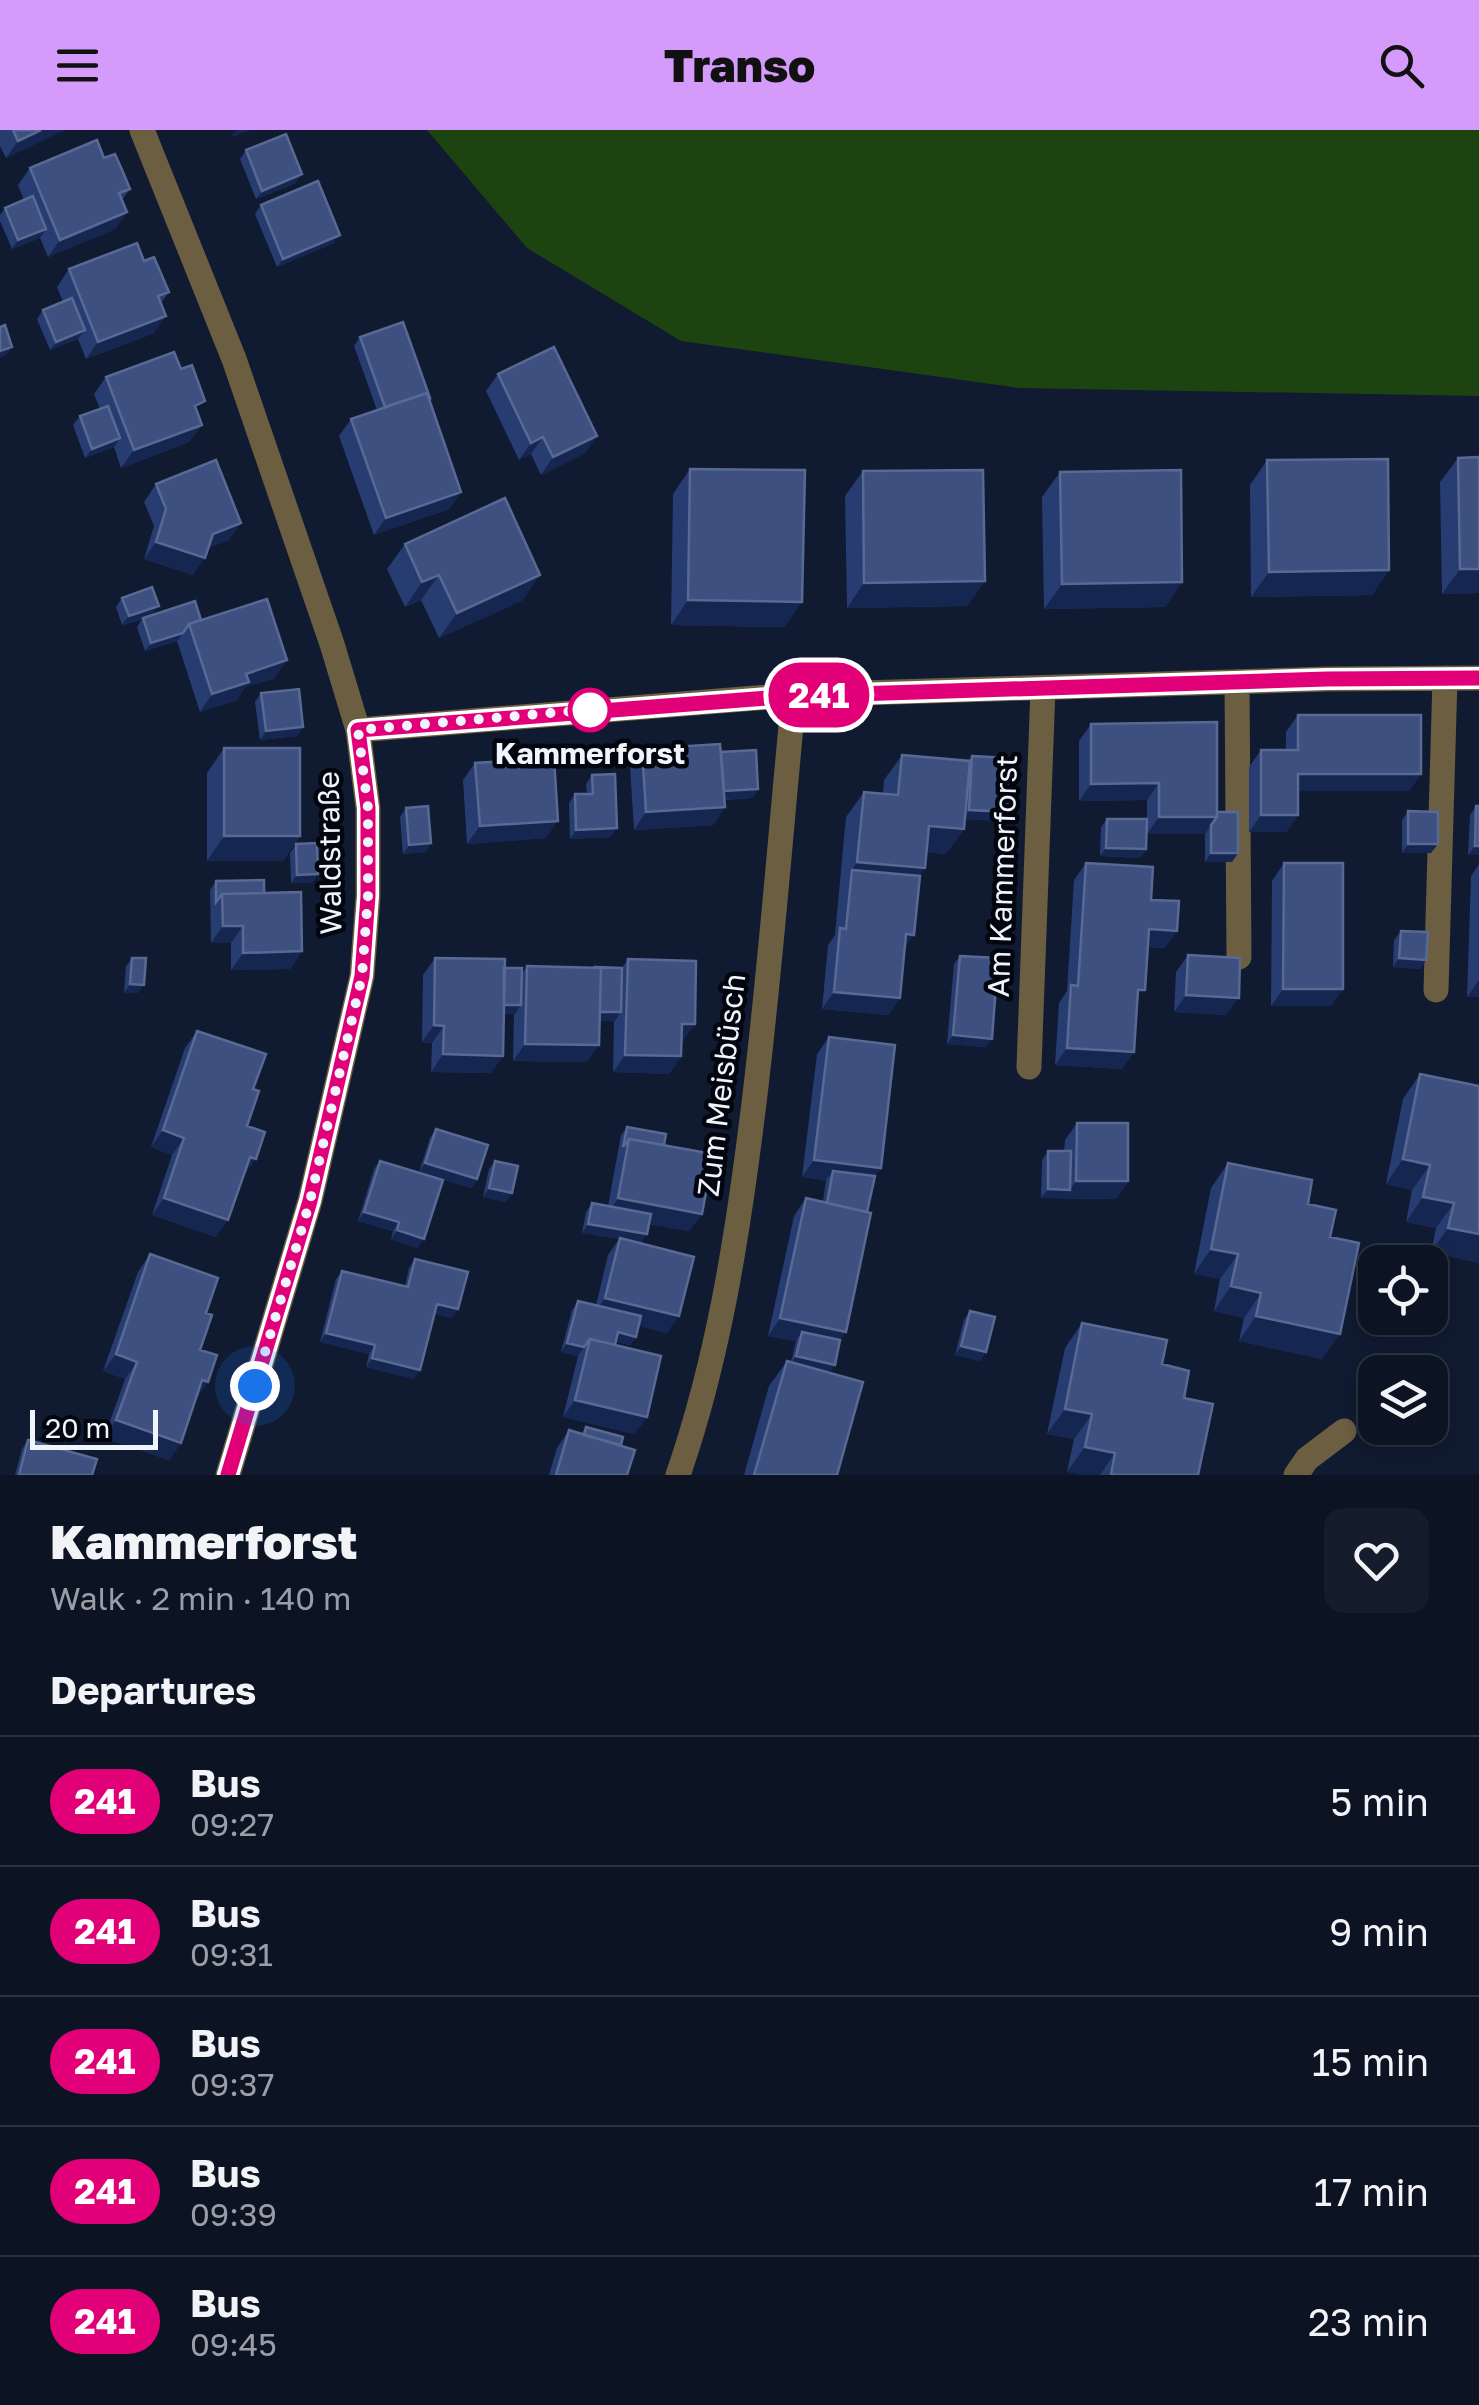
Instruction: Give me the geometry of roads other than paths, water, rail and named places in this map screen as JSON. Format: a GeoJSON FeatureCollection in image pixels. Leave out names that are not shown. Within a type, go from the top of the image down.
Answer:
{"type":"FeatureCollection","features":[{"type":"Feature","properties":{"kind":"street","name":"Waldstraße"},"geometry":{"type":"LineString","coordinates":[[142,130],[234,359],[332,644],[358,730],[368,808],[368,896],[362,976],[310,1201],[228,1475]]}},
{"type":"Feature","properties":{"kind":"street"},"geometry":{"type":"LineString","coordinates":[[1436,990],[1445,678]]}},
{"type":"Feature","properties":{"kind":"street"},"geometry":{"type":"LineString","coordinates":[[358,730],[794,696],[1479,678]]}},
{"type":"Feature","properties":{"kind":"street"},"geometry":{"type":"LineString","coordinates":[[1237,682],[1240,957]]}},
{"type":"Feature","properties":{"kind":"street","name":"Am Kammerforst"},"geometry":{"type":"LineString","coordinates":[[1028,1066],[1043,688]]}},
{"type":"Feature","properties":{"kind":"street","name":"Zum Meisbüsch"},"geometry":{"type":"LineString","coordinates":[[678,1475],[718,1336],[740,1215],[761,1045],[794,696]]}},
{"type":"Feature","properties":{"kind":"street"},"geometry":{"type":"LineString","coordinates":[[1296,1475],[1308,1459],[1344,1431]]}},
{"type":"Feature","properties":{"kind":"place","name":"Kammerforst"},"geometry":{"type":"Point","coordinates":[590,710]}}]}
